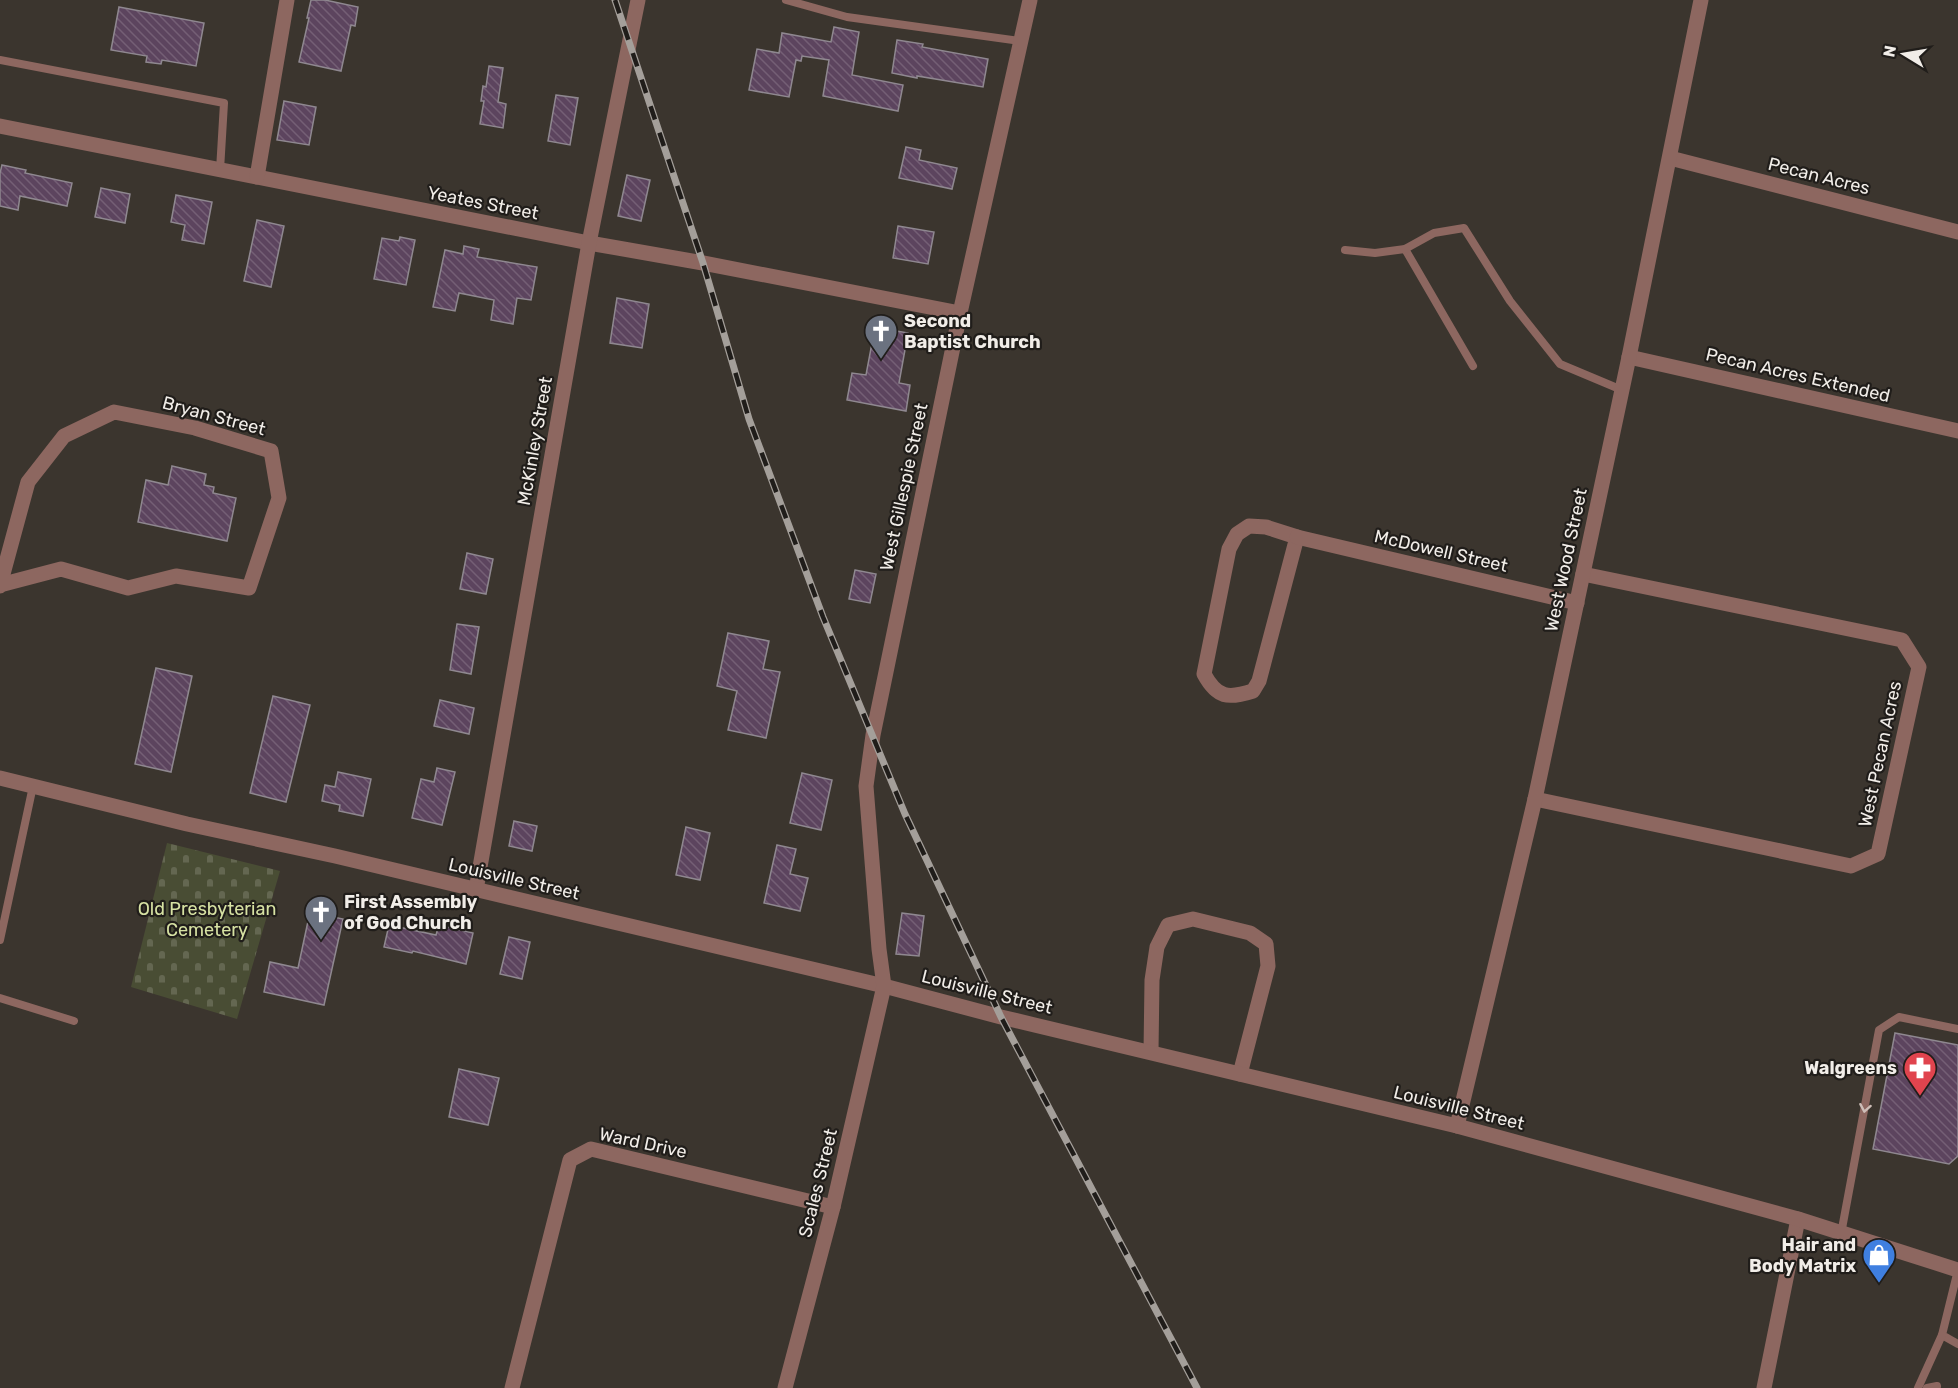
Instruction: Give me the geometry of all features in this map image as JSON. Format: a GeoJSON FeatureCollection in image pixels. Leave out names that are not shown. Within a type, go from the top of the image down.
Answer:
{"type":"FeatureCollection","features":[{"type":"Feature","properties":{"kind":"street"},"geometry":{"type":"LineString","coordinates":[[257,177],[287,0]]}},
{"type":"Feature","properties":{"kind":"street","name":"McKinley Street"},"geometry":{"type":"LineString","coordinates":[[476,890],[589,243],[638,0]]}},
{"type":"Feature","properties":{"kind":"street","name":"West Gillespie Street"},"geometry":{"type":"LineString","coordinates":[[884,986],[866,786],[873,735],[960,313],[1030,0]]}},
{"type":"Feature","properties":{"kind":"street","name":"West Wood Street"},"geometry":{"type":"LineString","coordinates":[[1457,1126],[1535,799],[1629,357],[1701,0]]}},
{"type":"Feature","properties":{"kind":"street","name":"Yeates Street"},"geometry":{"type":"LineString","coordinates":[[0,126],[589,243],[703,262],[960,313]]}},
{"type":"Feature","properties":{"kind":"street","name":"Pecan Acres"},"geometry":{"type":"LineString","coordinates":[[1670,158],[1958,232]]}},
{"type":"Feature","properties":{"kind":"street","name":"Pecan Acres Extended"},"geometry":{"type":"LineString","coordinates":[[1629,357],[1958,431]]}},
{"type":"Feature","properties":{"kind":"street","name":"Bryan Street"},"geometry":{"type":"LineString","coordinates":[[114,412],[195,428],[271,451],[279,498],[249,588],[176,576],[128,588],[61,569],[0,585],[28,482],[64,436],[114,412]]}},
{"type":"Feature","properties":{"kind":"street","name":"McDowell Street"},"geometry":{"type":"LineString","coordinates":[[1297,537],[1259,681],[1253,690],[1239,695],[1223,694],[1212,688],[1204,674],[1229,549],[1237,534],[1249,526],[1266,527],[1297,537],[1577,603]]}},
{"type":"Feature","properties":{"kind":"street","name":"West Pecan Acres"},"geometry":{"type":"LineString","coordinates":[[1535,799],[1851,866],[1878,854],[1919,667],[1902,640],[1583,574]]}},
{"type":"Feature","properties":{"kind":"street","name":"Louisville Street"},"geometry":{"type":"LineString","coordinates":[[0,778],[187,824],[335,856],[884,986],[1001,1017],[1457,1126],[1798,1219],[1958,1270]]}},
{"type":"Feature","properties":{"kind":"street"},"geometry":{"type":"LineString","coordinates":[[1151,1052],[1152,980],[1157,947],[1168,925],[1192,920],[1250,933],[1266,944],[1268,966],[1240,1074]]}},
{"type":"Feature","properties":{"kind":"street","name":"Scales Street"},"geometry":{"type":"LineString","coordinates":[[785,1388],[833,1207],[884,986]]}},
{"type":"Feature","properties":{"kind":"street","name":"Ward Drive"},"geometry":{"type":"LineString","coordinates":[[512,1388],[570,1160],[591,1149],[833,1207]]}},
{"type":"Feature","properties":{"kind":"street"},"geometry":{"type":"LineString","coordinates":[[1764,1388],[1798,1219]]}},
{"type":"Feature","properties":{"kind":"lane"},"geometry":{"type":"LineString","coordinates":[[786,0],[847,17],[1020,40]]}},
{"type":"Feature","properties":{"kind":"lane"},"geometry":{"type":"LineString","coordinates":[[0,60],[224,103],[220,170]]}},
{"type":"Feature","properties":{"kind":"lane"},"geometry":{"type":"LineString","coordinates":[[1345,250],[1375,253],[1405,249],[1434,233],[1464,228],[1510,301],[1560,364],[1622,390]]}},
{"type":"Feature","properties":{"kind":"lane"},"geometry":{"type":"LineString","coordinates":[[1405,249],[1473,366]]}},
{"type":"Feature","properties":{"kind":"lane"},"geometry":{"type":"LineString","coordinates":[[0,940],[33,786]]}},
{"type":"Feature","properties":{"kind":"lane"},"geometry":{"type":"LineString","coordinates":[[0,998],[74,1021]]}},
{"type":"Feature","properties":{"kind":"lane"},"geometry":{"type":"LineString","coordinates":[[1841,1233],[1879,1030],[1899,1017],[1958,1029]]}},
{"type":"Feature","properties":{"kind":"lane"},"geometry":{"type":"LineString","coordinates":[[1918,1388],[1942,1335],[1958,1270]]}},
{"type":"Feature","properties":{"kind":"lane"},"geometry":{"type":"LineString","coordinates":[[1942,1335],[1958,1344]]}},
{"type":"Feature","properties":{"kind":"lane"},"geometry":{"type":"LineString","coordinates":[[1927,1388],[1937,1386]]}},
{"type":"Feature","properties":{"kind":"green space","name":"Old Presbyterian Cemetery"},"geometry":{"type":"Polygon","coordinates":[[[167,843],[280,871],[237,1019],[131,987],[167,843]]]}},
{"type":"Feature","properties":{"kind":"building"},"geometry":{"type":"Polygon","coordinates":[[[311,0],[325,0],[358,7],[355,26],[351,25],[341,71],[299,62],[311,0]]]}},
{"type":"Feature","properties":{"kind":"building"},"geometry":{"type":"Polygon","coordinates":[[[119,7],[204,23],[196,66],[162,60],[161,64],[146,62],[147,56],[111,50],[119,7]]]}},
{"type":"Feature","properties":{"kind":"building"},"geometry":{"type":"Polygon","coordinates":[[[834,27],[859,32],[852,75],[903,85],[898,111],[823,96],[829,60],[802,56],[801,61],[796,60],[789,97],[749,90],[757,49],[779,53],[782,33],[831,42],[834,27]]]}},
{"type":"Feature","properties":{"kind":"building"},"geometry":{"type":"Polygon","coordinates":[[[897,40],[988,59],[983,87],[892,73],[897,40]]]}},
{"type":"Feature","properties":{"kind":"building"},"geometry":{"type":"Polygon","coordinates":[[[489,66],[503,68],[498,102],[506,104],[503,128],[480,124],[484,101],[481,101],[483,86],[486,87],[489,66]]]}},
{"type":"Feature","properties":{"kind":"building"},"geometry":{"type":"Polygon","coordinates":[[[556,95],[578,98],[570,145],[548,141],[556,95]]]}},
{"type":"Feature","properties":{"kind":"building"},"geometry":{"type":"Polygon","coordinates":[[[284,101],[316,107],[309,145],[277,140],[284,101]]]}},
{"type":"Feature","properties":{"kind":"building"},"geometry":{"type":"Polygon","coordinates":[[[906,147],[921,150],[919,160],[957,168],[952,189],[899,178],[906,147]]]}},
{"type":"Feature","properties":{"kind":"building"},"geometry":{"type":"Polygon","coordinates":[[[2,165],[26,170],[25,173],[72,183],[67,206],[20,196],[18,210],[0,206],[2,165]]]}},
{"type":"Feature","properties":{"kind":"building"},"geometry":{"type":"Polygon","coordinates":[[[627,175],[650,180],[641,221],[618,216],[627,175]]]}},
{"type":"Feature","properties":{"kind":"building"},"geometry":{"type":"Polygon","coordinates":[[[101,188],[130,194],[125,223],[95,217],[101,188]]]}},
{"type":"Feature","properties":{"kind":"building"},"geometry":{"type":"Polygon","coordinates":[[[176,195],[212,202],[204,244],[182,240],[185,225],[171,222],[176,195]]]}},
{"type":"Feature","properties":{"kind":"building"},"geometry":{"type":"Polygon","coordinates":[[[257,220],[284,226],[271,287],[244,281],[257,220]]]}},
{"type":"Feature","properties":{"kind":"building"},"geometry":{"type":"Polygon","coordinates":[[[898,226],[934,232],[928,264],[893,258],[898,226]]]}},
{"type":"Feature","properties":{"kind":"building"},"geometry":{"type":"Polygon","coordinates":[[[400,237],[415,240],[406,285],[374,279],[382,238],[399,241],[400,237]]]}},
{"type":"Feature","properties":{"kind":"building"},"geometry":{"type":"Polygon","coordinates":[[[464,246],[479,249],[477,257],[537,267],[531,300],[517,298],[513,324],[491,320],[494,300],[459,293],[455,311],[433,307],[445,250],[463,254],[464,246]]]}},
{"type":"Feature","properties":{"kind":"building"},"geometry":{"type":"Polygon","coordinates":[[[617,298],[649,304],[642,348],[610,343],[617,298]]]}},
{"type":"Feature","properties":{"kind":"building"},"geometry":{"type":"Polygon","coordinates":[[[875,327],[908,333],[899,383],[910,385],[906,411],[847,400],[852,373],[866,375],[875,327]]]}},
{"type":"Feature","properties":{"kind":"building"},"geometry":{"type":"Polygon","coordinates":[[[172,466],[206,474],[204,485],[214,487],[213,493],[236,498],[227,541],[138,522],[146,480],[168,485],[172,466]]]}},
{"type":"Feature","properties":{"kind":"building"},"geometry":{"type":"Polygon","coordinates":[[[467,553],[493,559],[486,594],[460,589],[467,553]]]}},
{"type":"Feature","properties":{"kind":"building"},"geometry":{"type":"Polygon","coordinates":[[[855,570],[876,574],[870,603],[849,599],[855,570]]]}},
{"type":"Feature","properties":{"kind":"building"},"geometry":{"type":"Polygon","coordinates":[[[457,624],[479,627],[471,674],[450,670],[457,624]]]}},
{"type":"Feature","properties":{"kind":"building"},"geometry":{"type":"Polygon","coordinates":[[[728,633],[769,641],[763,669],[780,672],[766,738],[728,730],[737,691],[717,686],[728,633]]]}},
{"type":"Feature","properties":{"kind":"building"},"geometry":{"type":"Polygon","coordinates":[[[156,668],[192,676],[171,772],[135,764],[156,668]]]}},
{"type":"Feature","properties":{"kind":"building"},"geometry":{"type":"Polygon","coordinates":[[[273,696],[310,705],[286,802],[250,793],[273,696]]]}},
{"type":"Feature","properties":{"kind":"building"},"geometry":{"type":"Polygon","coordinates":[[[440,700],[474,708],[469,734],[434,726],[440,700]]]}},
{"type":"Feature","properties":{"kind":"building"},"geometry":{"type":"Polygon","coordinates":[[[437,768],[455,772],[442,825],[412,818],[421,779],[434,782],[437,768]]]}},
{"type":"Feature","properties":{"kind":"building"},"geometry":{"type":"Polygon","coordinates":[[[338,772],[371,779],[363,816],[339,811],[340,805],[322,801],[325,785],[335,787],[338,772]]]}},
{"type":"Feature","properties":{"kind":"building"},"geometry":{"type":"Polygon","coordinates":[[[802,773],[832,780],[821,830],[790,823],[802,773]]]}},
{"type":"Feature","properties":{"kind":"building"},"geometry":{"type":"Polygon","coordinates":[[[514,821],[537,826],[532,851],[509,846],[514,821]]]}},
{"type":"Feature","properties":{"kind":"building"},"geometry":{"type":"Polygon","coordinates":[[[686,827],[710,833],[700,880],[676,875],[686,827]]]}},
{"type":"Feature","properties":{"kind":"building"},"geometry":{"type":"Polygon","coordinates":[[[777,845],[796,849],[790,874],[808,878],[800,911],[764,903],[777,845]]]}},
{"type":"Feature","properties":{"kind":"building","name":"First Assembly of God Church"},"geometry":{"type":"Polygon","coordinates":[[[310,912],[343,919],[324,1005],[264,992],[270,962],[298,968],[310,912]]]}},
{"type":"Feature","properties":{"kind":"building"},"geometry":{"type":"Polygon","coordinates":[[[902,913],[924,916],[919,956],[896,954],[902,913]]]}},
{"type":"Feature","properties":{"kind":"building"},"geometry":{"type":"Polygon","coordinates":[[[389,925],[436,935],[439,925],[473,933],[466,964],[413,951],[412,953],[384,947],[389,925]]]}},
{"type":"Feature","properties":{"kind":"building"},"geometry":{"type":"Polygon","coordinates":[[[509,937],[530,942],[522,979],[500,974],[509,937]]]}},
{"type":"Feature","properties":{"kind":"building","name":"Walgreens"},"geometry":{"type":"Polygon","coordinates":[[[1895,1033],[1958,1045],[1958,1156],[1949,1164],[1873,1149],[1895,1033]]]}},
{"type":"Feature","properties":{"kind":"building"},"geometry":{"type":"Polygon","coordinates":[[[459,1069],[499,1078],[488,1125],[449,1117],[459,1069]]]}},
{"type":"Feature","properties":{"kind":"railway"},"geometry":{"type":"LineString","coordinates":[[615,0],[703,263],[749,419],[823,617],[905,814],[1001,1017],[1197,1388]]}},
{"type":"Feature","properties":{"kind":"place","name":"Second Baptist Church"},"geometry":{"type":"Point","coordinates":[881,360]}},
{"type":"Feature","properties":{"kind":"place","name":"First Assembly of God Church"},"geometry":{"type":"Point","coordinates":[321,941]}},
{"type":"Feature","properties":{"kind":"place","name":"Walgreens"},"geometry":{"type":"Point","coordinates":[1920,1097]}},
{"type":"Feature","properties":{"kind":"place","name":"Hair and Body Matrix"},"geometry":{"type":"Point","coordinates":[1879,1284]}}]}
